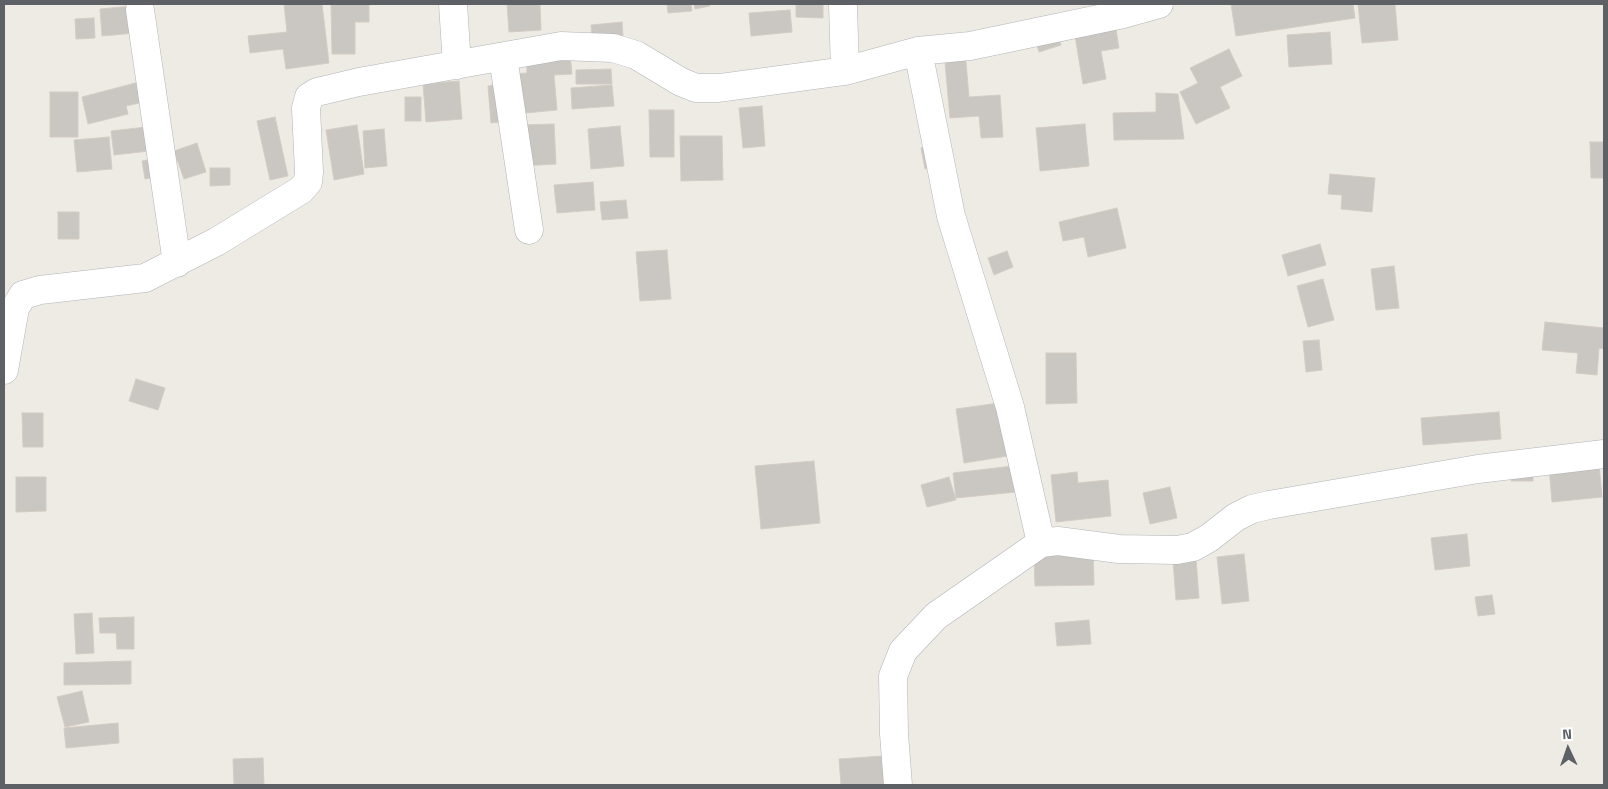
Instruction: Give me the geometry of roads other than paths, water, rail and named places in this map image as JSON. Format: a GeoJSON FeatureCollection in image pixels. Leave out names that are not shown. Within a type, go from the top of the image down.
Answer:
{"type":"FeatureCollection","features":[{"type":"Feature","properties":{"kind":"street"},"geometry":{"type":"LineString","coordinates":[[453,4],[457,65]]}},
{"type":"Feature","properties":{"kind":"street"},"geometry":{"type":"LineString","coordinates":[[843,4],[845,71]]}},
{"type":"Feature","properties":{"kind":"street"},"geometry":{"type":"LineString","coordinates":[[4,370],[15,308],[23,295],[40,290],[145,278],[216,242],[301,190],[308,182],[309,172],[306,108],[309,97],[317,92],[359,82],[561,46],[613,48],[636,56],[681,82],[696,88],[719,88],[845,71],[918,51],[970,46],[1123,14],[1159,4]]}},
{"type":"Feature","properties":{"kind":"street"},"geometry":{"type":"LineString","coordinates":[[140,10],[177,263]]}},
{"type":"Feature","properties":{"kind":"street"},"geometry":{"type":"LineString","coordinates":[[918,51],[951,216],[1010,406],[1041,542]]}},
{"type":"Feature","properties":{"kind":"street"},"geometry":{"type":"LineString","coordinates":[[503,57],[529,230]]}},
{"type":"Feature","properties":{"kind":"street"},"geometry":{"type":"LineString","coordinates":[[898,785],[894,734],[893,676],[903,651],[936,616],[1041,542],[1058,541],[1119,549],[1176,550],[1193,547],[1209,538],[1236,517],[1252,509],[1269,505],[1478,469],[1604,454]]}}]}
